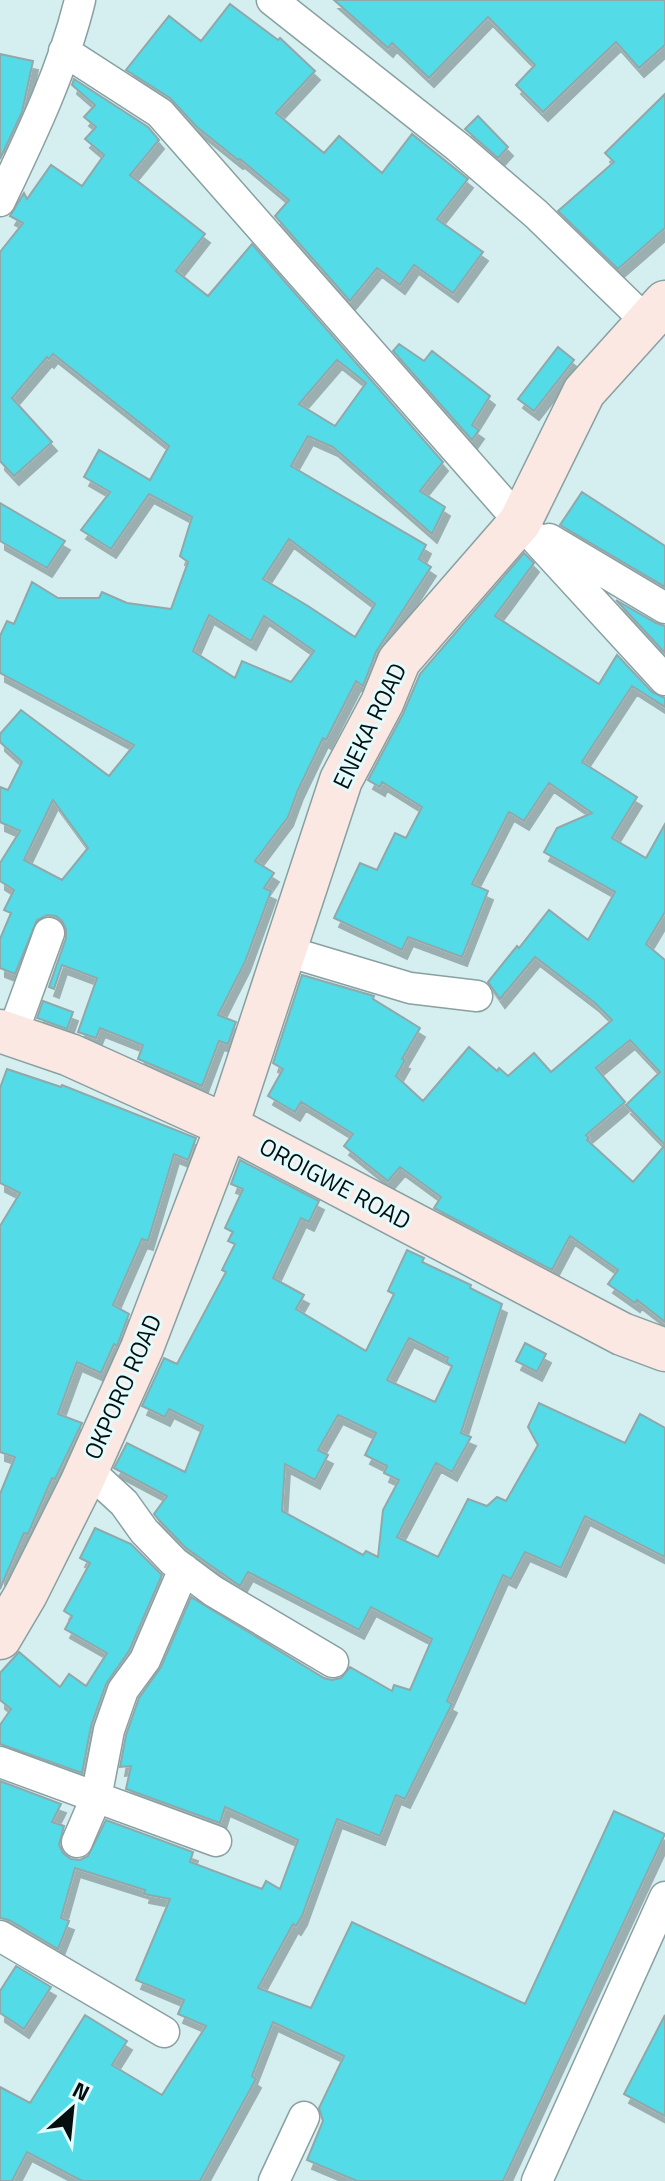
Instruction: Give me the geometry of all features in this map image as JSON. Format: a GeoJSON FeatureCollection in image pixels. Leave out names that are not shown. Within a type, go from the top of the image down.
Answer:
{"type":"FeatureCollection","features":[{"type":"Feature","properties":{"kind":"main road","name":"ENEKA ROAD"},"geometry":{"type":"LineString","coordinates":[[227,1126],[341,780],[382,703],[399,661],[520,522],[584,392],[656,312]]}},
{"type":"Feature","properties":{"kind":"main road","name":"OROIGWE ROAD"},"geometry":{"type":"LineString","coordinates":[[6,1033],[70,1055],[227,1126],[622,1334],[665,1350]]}},
{"type":"Feature","properties":{"kind":"main road","name":"OKPORO ROAD"},"geometry":{"type":"LineString","coordinates":[[0,1638],[26,1594],[142,1348],[227,1126]]}},
{"type":"Feature","properties":{"kind":"street"},"geometry":{"type":"LineString","coordinates":[[0,201],[34,131],[80,0]]}},
{"type":"Feature","properties":{"kind":"street"},"geometry":{"type":"LineString","coordinates":[[272,0],[458,147],[656,312]]}},
{"type":"Feature","properties":{"kind":"street"},"geometry":{"type":"LineString","coordinates":[[64,51],[160,113],[520,522],[665,680]]}},
{"type":"Feature","properties":{"kind":"street"},"geometry":{"type":"LineString","coordinates":[[520,522],[665,594]]}},
{"type":"Feature","properties":{"kind":"street"},"geometry":{"type":"LineString","coordinates":[[520,522],[665,608]]}},
{"type":"Feature","properties":{"kind":"street"},"geometry":{"type":"LineString","coordinates":[[6,1033],[49,933]]}},
{"type":"Feature","properties":{"kind":"street"},"geometry":{"type":"LineString","coordinates":[[283,950],[410,988],[477,996]]}},
{"type":"Feature","properties":{"kind":"street"},"geometry":{"type":"LineString","coordinates":[[87,1469],[124,1503],[144,1531],[184,1569],[213,1591],[333,1662]]}},
{"type":"Feature","properties":{"kind":"street"},"geometry":{"type":"LineString","coordinates":[[77,1842],[96,1798],[109,1730],[123,1690],[145,1660],[184,1569]]}},
{"type":"Feature","properties":{"kind":"street"},"geometry":{"type":"LineString","coordinates":[[0,1762],[216,1841]]}},
{"type":"Feature","properties":{"kind":"street"},"geometry":{"type":"LineString","coordinates":[[537,2181],[665,1897]]}},
{"type":"Feature","properties":{"kind":"street"},"geometry":{"type":"LineString","coordinates":[[0,1936],[164,2032]]}},
{"type":"Feature","properties":{"kind":"street"},"geometry":{"type":"LineString","coordinates":[[274,2181],[304,2117]]}},
{"type":"Feature","properties":{"kind":"building"},"geometry":{"type":"Polygon","coordinates":[[[334,0],[665,0],[665,45],[639,68],[616,42],[543,112],[516,85],[535,65],[488,17],[429,78],[392,43],[388,48],[334,0]]]}},
{"type":"Feature","properties":{"kind":"building"},"geometry":{"type":"Polygon","coordinates":[[[230,4],[278,40],[280,38],[315,71],[276,113],[324,153],[339,136],[382,173],[412,134],[468,179],[437,219],[483,252],[453,293],[414,265],[400,285],[377,268],[350,301],[275,216],[289,200],[197,127],[170,98],[126,70],[169,16],[201,41],[230,4]]]}},
{"type":"Feature","properties":{"kind":"building"},"geometry":{"type":"Polygon","coordinates":[[[0,54],[33,61],[22,112],[0,159],[0,54]]]}},
{"type":"Feature","properties":{"kind":"building"},"geometry":{"type":"Polygon","coordinates":[[[74,79],[148,127],[159,140],[130,175],[205,234],[176,271],[208,296],[252,244],[443,462],[420,491],[445,507],[432,534],[333,447],[308,436],[291,466],[426,545],[419,559],[431,567],[376,652],[363,686],[356,681],[326,740],[323,738],[288,817],[255,861],[274,873],[264,888],[271,891],[245,962],[218,1015],[236,1022],[228,1044],[219,1041],[202,1086],[138,1059],[143,1045],[100,1028],[96,1038],[78,1032],[97,978],[62,965],[54,989],[49,987],[66,938],[66,929],[56,916],[47,915],[37,920],[15,974],[0,968],[0,939],[11,913],[4,910],[14,890],[0,881],[0,863],[20,831],[0,822],[0,787],[8,790],[22,762],[0,742],[0,734],[21,710],[109,776],[134,745],[0,673],[0,636],[7,621],[14,624],[32,582],[58,598],[99,598],[102,592],[127,603],[171,609],[188,562],[180,556],[192,517],[149,494],[111,549],[81,530],[110,492],[84,477],[99,450],[150,480],[169,446],[53,354],[12,398],[52,442],[14,476],[0,461],[0,252],[23,223],[10,216],[24,193],[27,199],[51,165],[82,186],[104,155],[85,139],[96,127],[84,117],[95,105],[72,85],[74,79]],[[337,360],[299,404],[335,426],[366,383],[337,360]],[[289,539],[263,579],[355,637],[375,604],[289,539]],[[209,615],[193,651],[235,678],[242,661],[291,682],[314,651],[264,616],[251,641],[209,615]],[[53,800],[24,860],[62,880],[88,848],[53,800]]]}},
{"type":"Feature","properties":{"kind":"building"},"geometry":{"type":"Polygon","coordinates":[[[665,94],[665,228],[618,269],[558,211],[614,162],[605,153],[665,94]]]}},
{"type":"Feature","properties":{"kind":"building"},"geometry":{"type":"Polygon","coordinates":[[[478,116],[508,147],[498,158],[465,129],[478,116]]]}},
{"type":"Feature","properties":{"kind":"building"},"geometry":{"type":"Polygon","coordinates":[[[399,344],[424,361],[432,351],[490,396],[472,425],[479,430],[472,440],[393,351],[399,344]]]}},
{"type":"Feature","properties":{"kind":"building"},"geometry":{"type":"Polygon","coordinates":[[[558,347],[574,360],[534,411],[518,399],[558,347]]]}},
{"type":"Feature","properties":{"kind":"building"},"geometry":{"type":"Polygon","coordinates":[[[582,492],[665,546],[665,587],[560,525],[582,492]]]}},
{"type":"Feature","properties":{"kind":"building"},"geometry":{"type":"Polygon","coordinates":[[[0,503],[65,541],[47,568],[0,541],[0,503]]]}},
{"type":"Feature","properties":{"kind":"building"},"geometry":{"type":"Polygon","coordinates":[[[524,553],[534,563],[495,616],[599,684],[617,655],[652,692],[665,698],[665,707],[632,686],[582,762],[637,797],[612,838],[646,858],[665,824],[665,912],[646,944],[665,960],[665,1145],[665,1322],[637,1300],[635,1303],[608,1284],[618,1270],[570,1236],[552,1270],[434,1208],[441,1197],[400,1167],[388,1181],[344,1146],[353,1134],[301,1102],[295,1112],[268,1096],[283,1069],[273,1063],[302,975],[374,996],[373,999],[420,1028],[396,1076],[423,1101],[469,1047],[497,1071],[499,1068],[508,1076],[534,1053],[551,1072],[612,1020],[535,957],[500,999],[488,982],[549,910],[588,940],[615,892],[544,852],[557,828],[592,813],[549,783],[524,821],[509,812],[472,884],[488,891],[462,957],[408,937],[402,950],[334,918],[360,863],[377,870],[395,833],[406,838],[422,807],[382,782],[380,787],[368,780],[420,674],[524,553]],[[630,1040],[596,1068],[625,1102],[586,1135],[587,1140],[633,1182],[665,1145],[626,1105],[660,1072],[630,1040]]]}},
{"type":"Feature","properties":{"kind":"building"},"geometry":{"type":"Polygon","coordinates":[[[616,600],[665,626],[665,653],[616,600]]]}},
{"type":"Feature","properties":{"kind":"building"},"geometry":{"type":"Polygon","coordinates":[[[43,1001],[73,1012],[67,1029],[37,1018],[43,1001]]]}},
{"type":"Feature","properties":{"kind":"building"},"geometry":{"type":"Polygon","coordinates":[[[7,1069],[62,1085],[196,1138],[188,1160],[174,1154],[148,1241],[142,1239],[113,1305],[129,1314],[117,1346],[114,1344],[101,1373],[77,1362],[58,1414],[82,1423],[55,1479],[52,1478],[28,1534],[24,1533],[0,1589],[0,1494],[15,1457],[0,1452],[0,1226],[20,1193],[0,1183],[0,1088],[7,1069]]]}},
{"type":"Feature","properties":{"kind":"building"},"geometry":{"type":"Polygon","coordinates":[[[240,1160],[319,1201],[309,1222],[301,1218],[273,1278],[304,1295],[296,1309],[366,1351],[394,1294],[388,1291],[407,1250],[424,1258],[422,1262],[471,1285],[470,1288],[502,1304],[461,1433],[471,1437],[452,1472],[436,1463],[397,1537],[438,1557],[468,1499],[487,1506],[497,1497],[506,1501],[538,1445],[528,1427],[539,1403],[625,1443],[640,1414],[665,1428],[665,1557],[585,1516],[561,1568],[525,1552],[511,1579],[503,1575],[447,1701],[452,1704],[405,1799],[396,1795],[380,1836],[337,1819],[302,1916],[296,1926],[293,1924],[258,1988],[311,2008],[352,1922],[525,2004],[614,1811],[665,1834],[503,2181],[357,2181],[307,2160],[323,2121],[319,2108],[344,2056],[273,2022],[252,2076],[256,2079],[200,2181],[82,2181],[27,2152],[12,2181],[0,2181],[0,2087],[30,2103],[85,2015],[127,2041],[112,2065],[162,2095],[206,2026],[178,2014],[184,2000],[136,1980],[170,1899],[144,1894],[145,1890],[75,1868],[61,1918],[69,1921],[58,1949],[9,1920],[0,1918],[0,1781],[61,1804],[52,1822],[64,1826],[59,1845],[71,1859],[80,1860],[88,1856],[106,1820],[193,1852],[190,1862],[262,1889],[266,1881],[280,1889],[298,1840],[225,1807],[220,1823],[126,1789],[131,1766],[120,1767],[126,1735],[139,1698],[161,1667],[191,1597],[324,1678],[341,1678],[350,1667],[392,1691],[394,1685],[410,1690],[432,1639],[371,1607],[359,1630],[248,1572],[240,1586],[186,1548],[158,1519],[154,1514],[167,1496],[114,1468],[127,1443],[185,1472],[203,1426],[169,1409],[165,1417],[142,1406],[164,1358],[177,1364],[226,1272],[222,1270],[235,1244],[228,1241],[233,1232],[225,1228],[243,1189],[231,1184],[240,1160]],[[409,1338],[387,1380],[435,1402],[452,1366],[446,1362],[448,1358],[409,1338]],[[338,1415],[318,1450],[328,1455],[315,1480],[285,1464],[282,1511],[363,1555],[366,1551],[378,1557],[383,1510],[399,1480],[384,1473],[387,1466],[365,1455],[376,1433],[338,1415]]]}},
{"type":"Feature","properties":{"kind":"building"},"geometry":{"type":"Polygon","coordinates":[[[525,1343],[546,1354],[537,1372],[516,1361],[525,1343]]]}},
{"type":"Feature","properties":{"kind":"building"},"geometry":{"type":"Polygon","coordinates":[[[95,1528],[131,1544],[162,1575],[129,1651],[106,1684],[91,1726],[82,1773],[0,1744],[0,1725],[11,1709],[0,1700],[0,1673],[19,1652],[60,1687],[69,1674],[86,1686],[107,1653],[65,1629],[72,1616],[64,1611],[90,1563],[80,1558],[95,1528]]]}},
{"type":"Feature","properties":{"kind":"building"},"geometry":{"type":"Polygon","coordinates":[[[16,1966],[51,1987],[24,2029],[0,2013],[0,1991],[16,1966]]]}},
{"type":"Feature","properties":{"kind":"building"},"geometry":{"type":"Polygon","coordinates":[[[665,2015],[665,2116],[624,2094],[665,2015]]]}}]}
